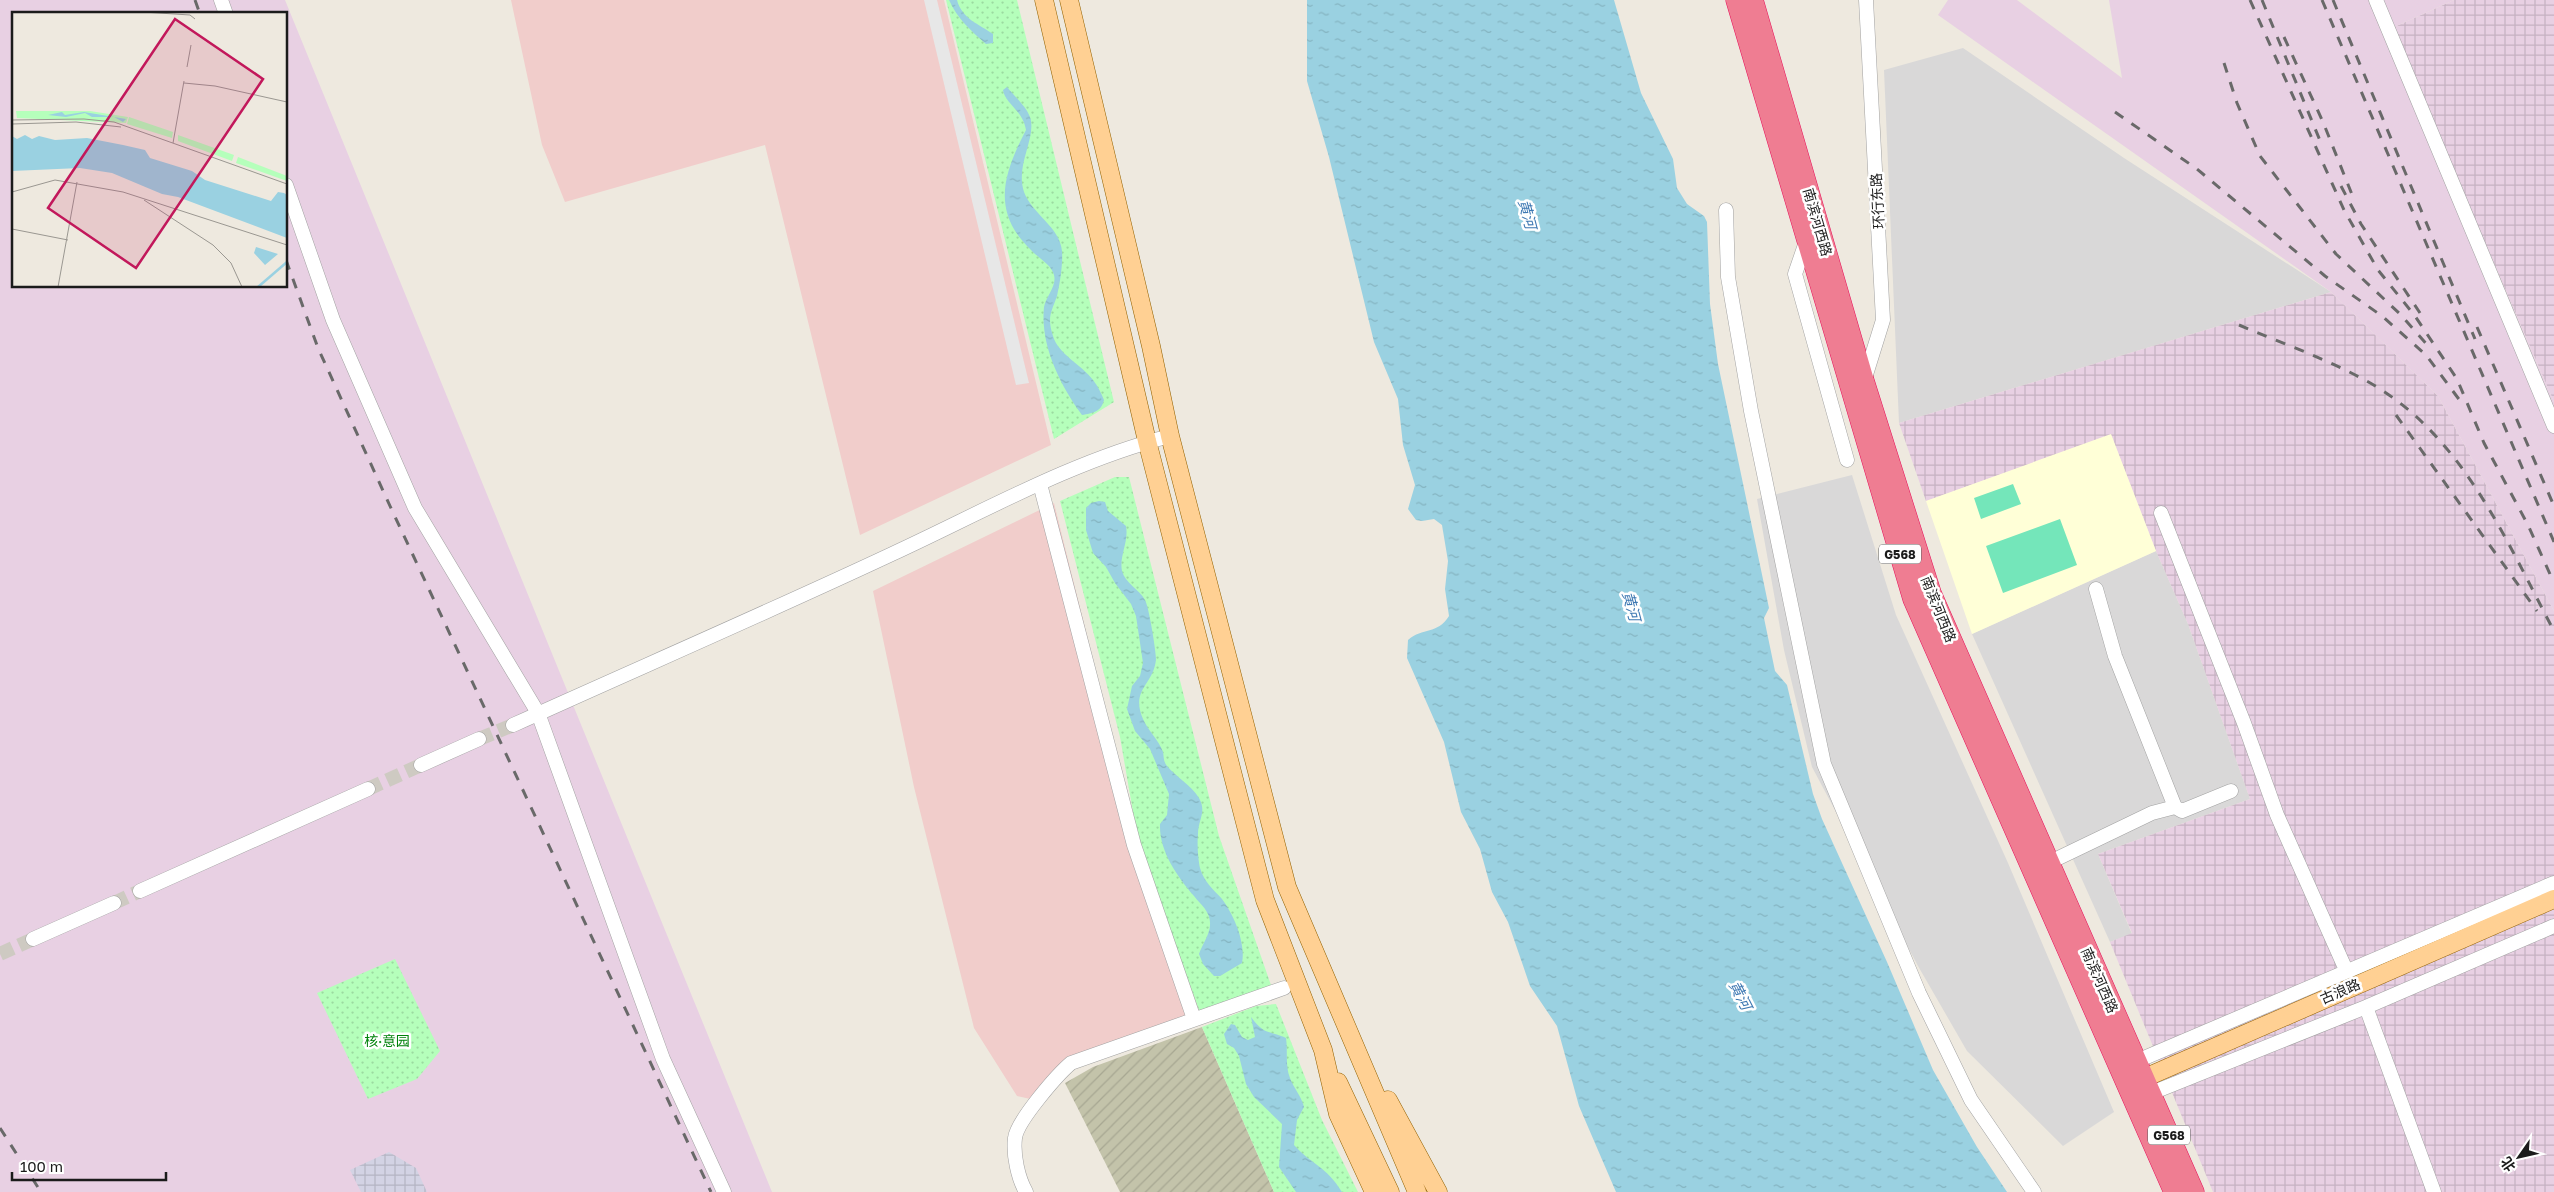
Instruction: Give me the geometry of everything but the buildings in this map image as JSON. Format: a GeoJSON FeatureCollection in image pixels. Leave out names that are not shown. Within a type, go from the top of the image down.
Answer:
{"type":"FeatureCollection","features":[{"type":"Feature","properties":{"kind":"highway","name":"南滨河西路"},"geometry":{"type":"LineString","coordinates":[[1736,0],[1808,238],[1858,388],[1931,593],[2048,863],[2135,1081],[2174,1192]]}},
{"type":"Feature","properties":{"kind":"highway","name":"南滨河西路"},"geometry":{"type":"LineString","coordinates":[[1753,0],[1914,599],[2135,1081],[2194,1192]]}},
{"type":"Feature","properties":{"kind":"main road"},"geometry":{"type":"LineString","coordinates":[[1044,0],[1147,442],[1265,900],[1322,1050],[1390,1192]]}},
{"type":"Feature","properties":{"kind":"main road"},"geometry":{"type":"LineString","coordinates":[[1070,0],[1151,346],[1170,436],[1287,887],[1417,1192]]}},
{"type":"Feature","properties":{"kind":"main road","name":"古浪路"},"geometry":{"type":"LineString","coordinates":[[2135,1081],[2313,1003],[2553,890]]}},
{"type":"Feature","properties":{"kind":"main road"},"geometry":{"type":"LineString","coordinates":[[1322,971],[1351,1015],[1388,1099],[1438,1192]]}},
{"type":"Feature","properties":{"kind":"main road"},"geometry":{"type":"LineString","coordinates":[[1322,1050],[1338,1114],[1374,1192]]}},
{"type":"Feature","properties":{"kind":"street","name":"环行东路"},"geometry":{"type":"LineString","coordinates":[[1858,388],[1883,320],[1866,0]]}},
{"type":"Feature","properties":{"kind":"street"},"geometry":{"type":"LineString","coordinates":[[2376,0],[2554,426]]}},
{"type":"Feature","properties":{"kind":"street"},"geometry":{"type":"LineString","coordinates":[[288,191],[333,320],[416,508],[538,713],[663,1059],[724,1192]]}},
{"type":"Feature","properties":{"kind":"street"},"geometry":{"type":"LineString","coordinates":[[1726,210],[1728,277],[1749,402],[1824,764],[1919,993],[1971,1100],[2034,1192]]}},
{"type":"Feature","properties":{"kind":"street"},"geometry":{"type":"LineString","coordinates":[[1808,238],[1795,274],[1847,460]]}},
{"type":"Feature","properties":{"kind":"street"},"geometry":{"type":"LineString","coordinates":[[513,724],[890,555],[1081,465],[1170,436]]}},
{"type":"Feature","properties":{"kind":"street"},"geometry":{"type":"LineString","coordinates":[[1040,484],[1134,845],[1194,1019]]}},
{"type":"Feature","properties":{"kind":"street"},"geometry":{"type":"LineString","coordinates":[[2160,512],[2244,723],[2277,815],[2346,970]]}},
{"type":"Feature","properties":{"kind":"street"},"geometry":{"type":"LineString","coordinates":[[2096,589],[2115,656],[2176,807],[2182,811],[2231,791]]}},
{"type":"Feature","properties":{"kind":"street"},"geometry":{"type":"LineString","coordinates":[[421,765],[480,739]]}},
{"type":"Feature","properties":{"kind":"street"},"geometry":{"type":"LineString","coordinates":[[140,891],[368,789]]}},
{"type":"Feature","properties":{"kind":"street"},"geometry":{"type":"LineString","coordinates":[[2048,863],[2152,813],[2176,807]]}},
{"type":"Feature","properties":{"kind":"street"},"geometry":{"type":"LineString","coordinates":[[2135,1081],[2346,970],[2553,890]]}},
{"type":"Feature","properties":{"kind":"street"},"geometry":{"type":"LineString","coordinates":[[33,939],[114,903]]}},
{"type":"Feature","properties":{"kind":"street"},"geometry":{"type":"LineString","coordinates":[[2135,1081],[2366,1007],[2554,926]]}},
{"type":"Feature","properties":{"kind":"street"},"geometry":{"type":"LineString","coordinates":[[1026,1192],[1018,1173],[1015,1137],[1030,1111],[1061,1071],[1070,1063],[1085,1056],[1284,988]]}},
{"type":"Feature","properties":{"kind":"street"},"geometry":{"type":"LineString","coordinates":[[2366,1007],[2434,1192]]}},
{"type":"Feature","properties":{"kind":"shaded area"},"geometry":{"type":"Polygon","coordinates":[[[0,0],[285,0],[772,1192],[0,1192],[0,0]]]}},
{"type":"Feature","properties":{"kind":"shaded area"},"geometry":{"type":"Polygon","coordinates":[[[511,0],[944,0],[1051,445],[860,535],[765,145],[565,202],[542,145],[511,0]]]}},
{"type":"Feature","properties":{"kind":"shaded area"},"geometry":{"type":"Polygon","coordinates":[[[924,0],[937,0],[1029,383],[1016,385],[924,0]]]}},
{"type":"Feature","properties":{"kind":"shaded area"},"geometry":{"type":"Polygon","coordinates":[[[1948,0],[2017,0],[2122,78],[2109,0],[2454,0],[2392,28],[2554,402],[2554,611],[2438,396],[2331,292],[1938,15],[1948,0]]]}},
{"type":"Feature","properties":{"kind":"shaded area"},"geometry":{"type":"Polygon","coordinates":[[[2454,0],[2554,0],[2554,402],[2392,28],[2454,0]]]}},
{"type":"Feature","properties":{"kind":"shaded area"},"geometry":{"type":"Polygon","coordinates":[[[1963,48],[2124,158],[2331,292],[1899,423],[1884,70],[1963,48]]]}},
{"type":"Feature","properties":{"kind":"shaded area"},"geometry":{"type":"Polygon","coordinates":[[[2331,292],[2438,396],[2554,611],[2554,1192],[2213,1192],[2110,942],[2132,933],[2098,854],[2250,799],[2188,624],[2156,551],[2111,435],[1926,501],[1899,423],[2331,292]]]}},
{"type":"Feature","properties":{"kind":"shaded area"},"geometry":{"type":"Polygon","coordinates":[[[2111,434],[2156,551],[1972,634],[1926,501],[2111,434]]]}},
{"type":"Feature","properties":{"kind":"shaded area"},"geometry":{"type":"Polygon","coordinates":[[[1852,475],[1896,615],[2008,863],[2114,1112],[2063,1146],[1967,1051],[1918,966],[1812,767],[1784,650],[1757,499],[1852,475]]]}},
{"type":"Feature","properties":{"kind":"shaded area"},"geometry":{"type":"Polygon","coordinates":[[[1054,503],[1138,841],[1200,1013],[1067,1058],[1035,1100],[1017,1096],[974,1028],[914,787],[873,591],[1054,503]]]}},
{"type":"Feature","properties":{"kind":"shaded area"},"geometry":{"type":"Polygon","coordinates":[[[2156,551],[2188,624],[2250,799],[2098,854],[2132,934],[2110,942],[1972,634],[2156,551]]]}},
{"type":"Feature","properties":{"kind":"shaded area"},"geometry":{"type":"Polygon","coordinates":[[[1202,1027],[1274,1192],[1120,1192],[1065,1083],[1093,1067],[1202,1027]]]}},
{"type":"Feature","properties":{"kind":"shaded area"},"geometry":{"type":"Polygon","coordinates":[[[389,1152],[416,1168],[427,1192],[361,1192],[350,1170],[389,1152]]]}},
{"type":"Feature","properties":{"kind":"green space"},"geometry":{"type":"Polygon","coordinates":[[[946,0],[1017,0],[1114,402],[1054,439],[946,0]]]}},
{"type":"Feature","properties":{"kind":"green space"},"geometry":{"type":"Polygon","coordinates":[[[1115,477],[1129,477],[1219,836],[1272,988],[1200,1013],[1138,841],[1120,737],[1060,501],[1115,477]]]}},
{"type":"Feature","properties":{"kind":"green space"},"geometry":{"type":"Polygon","coordinates":[[[2013,484],[2021,504],[1981,519],[1974,498],[2013,484]]]}},
{"type":"Feature","properties":{"kind":"green space"},"geometry":{"type":"Polygon","coordinates":[[[2060,519],[2077,565],[2003,593],[1986,546],[2060,519]]]}},
{"type":"Feature","properties":{"kind":"green space","name":"核·意园"},"geometry":{"type":"Polygon","coordinates":[[[395,959],[440,1051],[417,1079],[368,1099],[317,993],[395,959]]]}},
{"type":"Feature","properties":{"kind":"green space"},"geometry":{"type":"Polygon","coordinates":[[[1276,1004],[1322,1120],[1358,1192],[1274,1192],[1202,1027],[1256,1006],[1276,1004]]]}},
{"type":"Feature","properties":{"kind":"water"},"geometry":{"type":"Polygon","coordinates":[[[949,0],[957,0],[959,7],[967,16],[993,34],[993,43],[986,44],[970,29],[956,13],[949,0]]]}},
{"type":"Feature","properties":{"kind":"water","name":"黄河"},"geometry":{"type":"Polygon","coordinates":[[[1307,0],[1614,0],[1641,93],[1673,159],[1677,188],[1687,204],[1704,216],[1707,222],[1710,304],[1718,364],[1769,608],[1764,618],[1775,671],[1787,685],[1813,794],[1822,819],[1887,962],[1933,1070],[1977,1147],[2007,1192],[1616,1192],[1579,1106],[1557,1026],[1530,986],[1508,922],[1492,892],[1480,849],[1461,812],[1444,742],[1407,658],[1408,640],[1419,633],[1435,629],[1449,616],[1445,589],[1448,561],[1442,525],[1434,519],[1416,520],[1408,509],[1415,485],[1403,445],[1398,399],[1374,342],[1329,157],[1307,81],[1307,0]]]}},
{"type":"Feature","properties":{"kind":"water"},"geometry":{"type":"Polygon","coordinates":[[[1007,87],[1026,109],[1030,117],[1031,134],[1022,171],[1024,192],[1033,207],[1056,235],[1062,251],[1059,285],[1050,319],[1051,330],[1060,348],[1093,380],[1104,400],[1099,409],[1082,415],[1059,378],[1048,350],[1045,336],[1044,307],[1055,279],[1053,271],[1018,236],[1010,221],[1006,207],[1007,177],[1011,162],[1026,130],[1018,112],[1004,95],[1003,90],[1007,87]]]}},
{"type":"Feature","properties":{"kind":"water"},"geometry":{"type":"Polygon","coordinates":[[[1105,502],[1108,511],[1126,526],[1127,532],[1121,565],[1122,571],[1126,579],[1147,604],[1156,659],[1154,668],[1139,701],[1143,719],[1161,748],[1166,764],[1199,798],[1202,808],[1198,829],[1200,868],[1206,881],[1222,899],[1235,921],[1241,938],[1242,963],[1220,976],[1214,976],[1203,964],[1199,954],[1210,928],[1209,916],[1170,863],[1162,844],[1160,824],[1167,815],[1169,794],[1150,749],[1135,731],[1127,709],[1132,686],[1140,676],[1143,663],[1136,616],[1131,604],[1115,583],[1106,567],[1093,553],[1086,530],[1086,508],[1091,503],[1105,502]]]}},
{"type":"Feature","properties":{"kind":"water"},"geometry":{"type":"Polygon","coordinates":[[[1251,1017],[1267,1032],[1286,1038],[1288,1073],[1304,1107],[1297,1120],[1294,1145],[1325,1171],[1342,1192],[1296,1192],[1279,1167],[1282,1124],[1254,1097],[1246,1084],[1239,1056],[1234,1048],[1227,1044],[1224,1034],[1231,1024],[1235,1025],[1242,1037],[1248,1040],[1255,1037],[1251,1017]]]}},
{"type":"Feature","properties":{"kind":"tunnel"},"geometry":{"type":"LineString","coordinates":[[479,739],[513,725]]}},
{"type":"Feature","properties":{"kind":"tunnel"},"geometry":{"type":"LineString","coordinates":[[368,789],[421,765]]}},
{"type":"Feature","properties":{"kind":"tunnel"},"geometry":{"type":"LineString","coordinates":[[114,903],[140,891]]}},
{"type":"Feature","properties":{"kind":"tunnel"},"geometry":{"type":"LineString","coordinates":[[0,954],[33,939]]}},
{"type":"Feature","properties":{"kind":"railway"},"geometry":{"type":"LineString","coordinates":[[195,0],[199,12]]}},
{"type":"Feature","properties":{"kind":"railway"},"geometry":{"type":"LineString","coordinates":[[2250,0],[2344,210],[2378,270],[2415,316],[2457,379],[2484,443],[2528,525],[2554,583]]}},
{"type":"Feature","properties":{"kind":"railway"},"geometry":{"type":"LineString","coordinates":[[2262,0],[2321,143]]}},
{"type":"Feature","properties":{"kind":"railway"},"geometry":{"type":"LineString","coordinates":[[2322,0],[2554,542]]}},
{"type":"Feature","properties":{"kind":"railway"},"geometry":{"type":"LineString","coordinates":[[2333,0],[2475,339]]}},
{"type":"Feature","properties":{"kind":"railway"},"geometry":{"type":"LineString","coordinates":[[2284,37],[2323,122],[2353,197]]}},
{"type":"Feature","properties":{"kind":"railway"},"geometry":{"type":"LineString","coordinates":[[2224,63],[2237,103],[2260,156],[2336,254],[2400,314],[2429,347]]}},
{"type":"Feature","properties":{"kind":"railway"},"geometry":{"type":"LineString","coordinates":[[2115,112],[2197,169],[2325,276],[2382,316],[2426,355],[2464,406]]}},
{"type":"Feature","properties":{"kind":"railway"},"geometry":{"type":"LineString","coordinates":[[2341,186],[2361,224],[2420,313]]}},
{"type":"Feature","properties":{"kind":"railway"},"geometry":{"type":"LineString","coordinates":[[288,266],[318,348],[390,506],[711,1192]]}},
{"type":"Feature","properties":{"kind":"railway"},"geometry":{"type":"LineString","coordinates":[[2239,325],[2316,356],[2361,378],[2396,400],[2426,426],[2453,456],[2476,489],[2517,559],[2554,631]]}},
{"type":"Feature","properties":{"kind":"railway"},"geometry":{"type":"LineString","coordinates":[[2477,327],[2554,506]]}},
{"type":"Feature","properties":{"kind":"railway"},"geometry":{"type":"LineString","coordinates":[[2396,415],[2537,611]]}},
{"type":"Feature","properties":{"kind":"railway"},"geometry":{"type":"LineString","coordinates":[[0,1128],[41,1192]]}}]}
